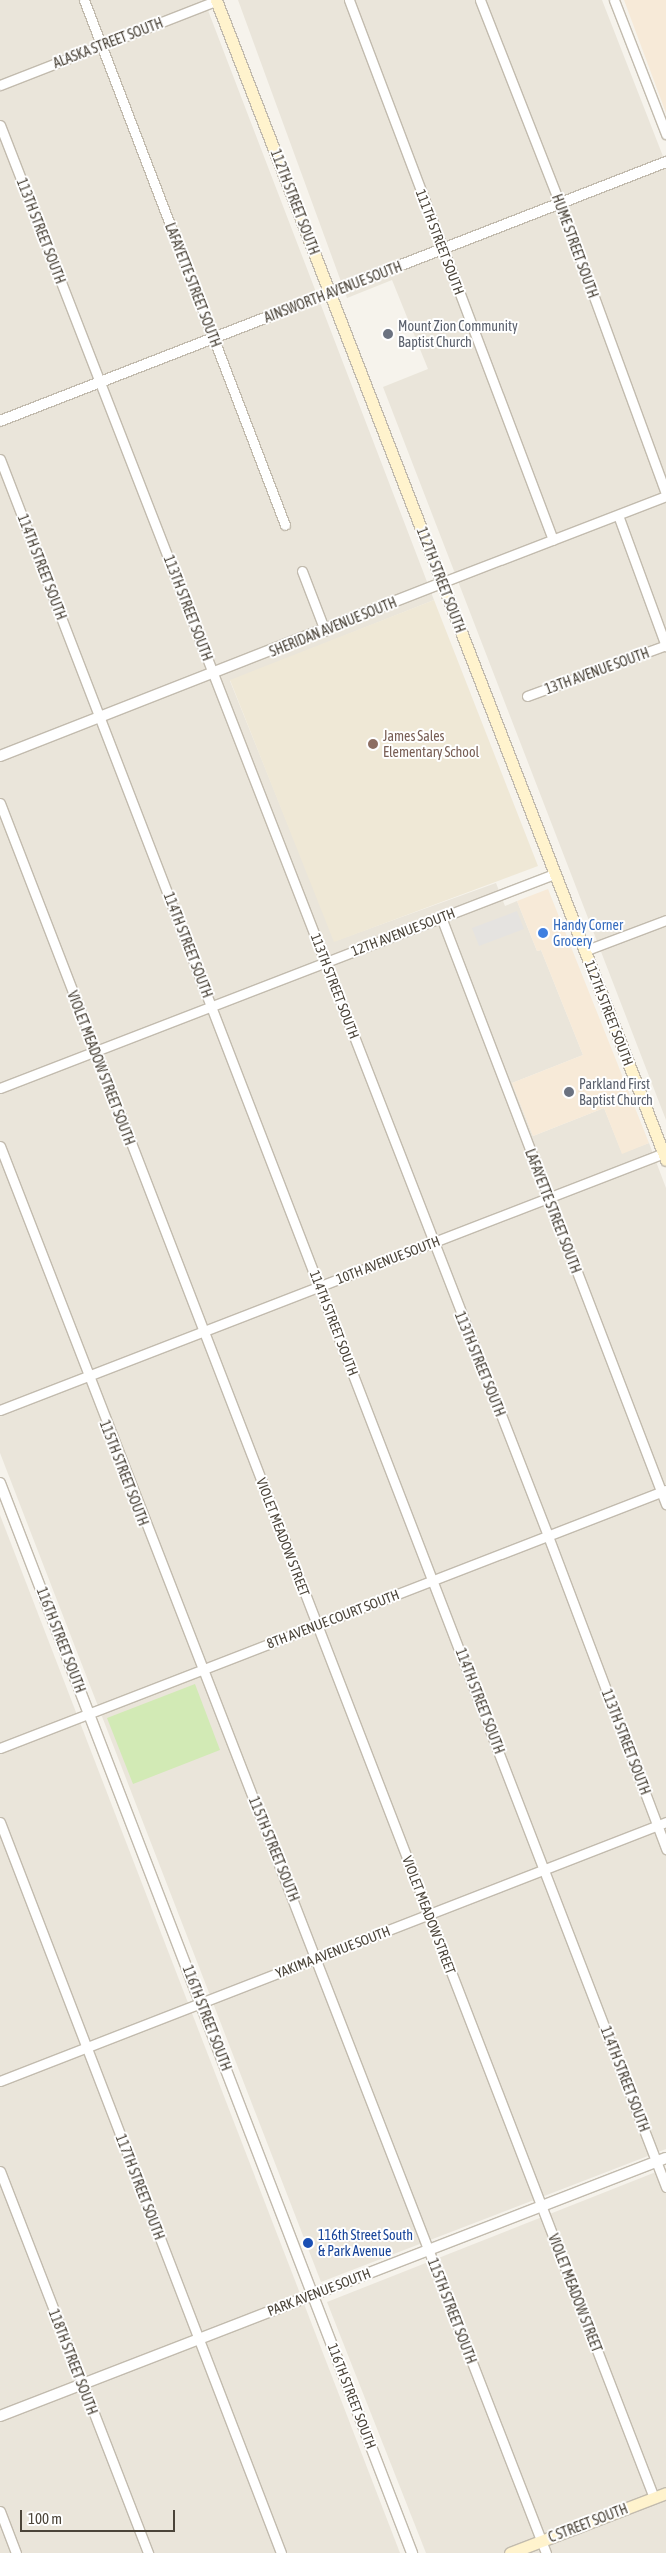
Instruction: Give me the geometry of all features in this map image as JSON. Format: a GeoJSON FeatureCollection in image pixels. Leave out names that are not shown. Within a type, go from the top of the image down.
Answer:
{"type":"FeatureCollection","features":[{"type":"Feature","properties":{"kind":"main road","name":"112TH STREET SOUTH"},"geometry":{"type":"LineString","coordinates":[[216,0],[665,1157]]}},
{"type":"Feature","properties":{"kind":"main road","name":"C STREET SOUTH"},"geometry":{"type":"LineString","coordinates":[[510,2553],[666,2493]]}},
{"type":"Feature","properties":{"kind":"street","name":"LAFAYETTE STREET SOUTH"},"geometry":{"type":"LineString","coordinates":[[84,0],[285,525]]}},
{"type":"Feature","properties":{"kind":"street","name":"ALASKA STREET SOUTH"},"geometry":{"type":"LineString","coordinates":[[0,85],[216,0]]}},
{"type":"Feature","properties":{"kind":"street","name":"111TH STREET SOUTH"},"geometry":{"type":"LineString","coordinates":[[349,0],[553,540]]}},
{"type":"Feature","properties":{"kind":"street","name":"HUME STREET SOUTH"},"geometry":{"type":"LineString","coordinates":[[480,0],[560,204],[666,495]]}},
{"type":"Feature","properties":{"kind":"street"},"geometry":{"type":"LineString","coordinates":[[614,0],[666,134]]}},
{"type":"Feature","properties":{"kind":"street","name":"113TH STREET SOUTH"},"geometry":{"type":"LineString","coordinates":[[0,125],[326,962],[432,1243],[662,1824],[666,1849]]}},
{"type":"Feature","properties":{"kind":"street","name":"AINSWORTH AVENUE SOUTH"},"geometry":{"type":"LineString","coordinates":[[0,420],[666,162]]}},
{"type":"Feature","properties":{"kind":"street","name":"114TH STREET SOUTH"},"geometry":{"type":"LineString","coordinates":[[0,459],[545,1869],[661,2160],[666,2187]]}},
{"type":"Feature","properties":{"kind":"street","name":"SHERIDAN AVENUE SOUTH"},"geometry":{"type":"LineString","coordinates":[[0,756],[325,631],[443,582],[666,495]]}},
{"type":"Feature","properties":{"kind":"street"},"geometry":{"type":"LineString","coordinates":[[618,515],[666,645]]}},
{"type":"Feature","properties":{"kind":"street"},"geometry":{"type":"LineString","coordinates":[[302,570],[325,631]]}},
{"type":"Feature","properties":{"kind":"street","name":"13TH AVENUE SOUTH"},"geometry":{"type":"LineString","coordinates":[[527,696],[666,645]]}},
{"type":"Feature","properties":{"kind":"street","name":"VIOLET MEADOW STREET SOUTH"},"geometry":{"type":"LineString","coordinates":[[0,803],[203,1332]]}},
{"type":"Feature","properties":{"kind":"street","name":"12TH AVENUE SOUTH"},"geometry":{"type":"LineString","coordinates":[[0,1088],[554,874]]}},
{"type":"Feature","properties":{"kind":"street","name":"LAFAYETTE STREET SOUTH"},"geometry":{"type":"LineString","coordinates":[[441,917],[548,1198],[664,1491],[666,1504]]}},
{"type":"Feature","properties":{"kind":"street"},"geometry":{"type":"LineString","coordinates":[[584,951],[666,920]]}},
{"type":"Feature","properties":{"kind":"street","name":"115TH STREET SOUTH"},"geometry":{"type":"LineString","coordinates":[[0,1146],[87,1377],[317,1958],[546,2553]]}},
{"type":"Feature","properties":{"kind":"street","name":"10TH AVENUE SOUTH"},"geometry":{"type":"LineString","coordinates":[[0,1410],[548,1198],[665,1157]]}},
{"type":"Feature","properties":{"kind":"street","name":"VIOLET MEADOW STREET"},"geometry":{"type":"LineString","coordinates":[[203,1332],[654,2498]]}},
{"type":"Feature","properties":{"kind":"street","name":"116TH STREET SOUTH"},"geometry":{"type":"LineString","coordinates":[[0,1483],[202,2003],[412,2553]]}},
{"type":"Feature","properties":{"kind":"street","name":"8TH AVENUE COURT SOUTH"},"geometry":{"type":"LineString","coordinates":[[0,1748],[664,1491]]}},
{"type":"Feature","properties":{"kind":"street","name":"117TH STREET SOUTH"},"geometry":{"type":"LineString","coordinates":[[0,1822],[280,2553]]}},
{"type":"Feature","properties":{"kind":"street","name":"YAKIMA AVENUE SOUTH"},"geometry":{"type":"LineString","coordinates":[[0,2081],[662,1824]]}},
{"type":"Feature","properties":{"kind":"street","name":"PARK AVENUE SOUTH"},"geometry":{"type":"LineString","coordinates":[[0,2416],[661,2160]]}},
{"type":"Feature","properties":{"kind":"street","name":"118TH STREET SOUTH"},"geometry":{"type":"LineString","coordinates":[[0,2171],[148,2553]]}},
{"type":"Feature","properties":{"kind":"street"},"geometry":{"type":"LineString","coordinates":[[0,2511],[16,2553]]}},
{"type":"Feature","properties":{"kind":"shaded area"},"geometry":{"type":"Polygon","coordinates":[[[0,0],[204,0],[434,600],[230,681],[335,941],[496,883],[505,906],[517,901],[537,951],[541,950],[583,1055],[512,1083],[533,1136],[604,1108],[622,1153],[649,1143],[666,1188],[666,2149],[321,2282],[0,1453],[0,0]]]}},
{"type":"Feature","properties":{"kind":"shaded area"},"geometry":{"type":"Polygon","coordinates":[[[238,0],[602,0],[666,164],[666,1120],[383,387],[428,369],[392,280],[347,298],[238,0]]]}},
{"type":"Feature","properties":{"kind":"shaded area"},"geometry":{"type":"Polygon","coordinates":[[[624,0],[666,0],[666,113],[624,0]]]}},
{"type":"Feature","properties":{"kind":"shaded area","name":"James Sales Elementary School"},"geometry":{"type":"Polygon","coordinates":[[[434,600],[538,866],[334,942],[230,680],[434,600]]]}},
{"type":"Feature","properties":{"kind":"shaded area"},"geometry":{"type":"Polygon","coordinates":[[[548,889],[649,1143],[622,1154],[604,1108],[533,1136],[512,1083],[583,1055],[541,950],[537,951],[517,901],[548,889]]]}},
{"type":"Feature","properties":{"kind":"shaded area"},"geometry":{"type":"Polygon","coordinates":[[[517,911],[524,929],[479,946],[472,928],[517,911]]]}},
{"type":"Feature","properties":{"kind":"shaded area"},"geometry":{"type":"Polygon","coordinates":[[[0,1515],[400,2553],[0,2553],[0,1515]]]}},
{"type":"Feature","properties":{"kind":"shaded area"},"geometry":{"type":"Polygon","coordinates":[[[666,2168],[666,2553],[426,2553],[327,2302],[666,2168]]]}},
{"type":"Feature","properties":{"kind":"green space"},"geometry":{"type":"Polygon","coordinates":[[[195,1684],[220,1750],[133,1784],[107,1718],[195,1684]]]}},
{"type":"Feature","properties":{"kind":"place","name":"Mount Zion Community Baptist Church"},"geometry":{"type":"Point","coordinates":[388,334]}},
{"type":"Feature","properties":{"kind":"place","name":"James Sales Elementary School"},"geometry":{"type":"Point","coordinates":[373,744]}},
{"type":"Feature","properties":{"kind":"place","name":"Handy Corner Grocery"},"geometry":{"type":"Point","coordinates":[543,933]}},
{"type":"Feature","properties":{"kind":"place","name":"Parkland First Baptist Church"},"geometry":{"type":"Point","coordinates":[569,1092]}},
{"type":"Feature","properties":{"kind":"place","name":"116th Street South & Park Avenue"},"geometry":{"type":"Point","coordinates":[308,2243]}}]}
